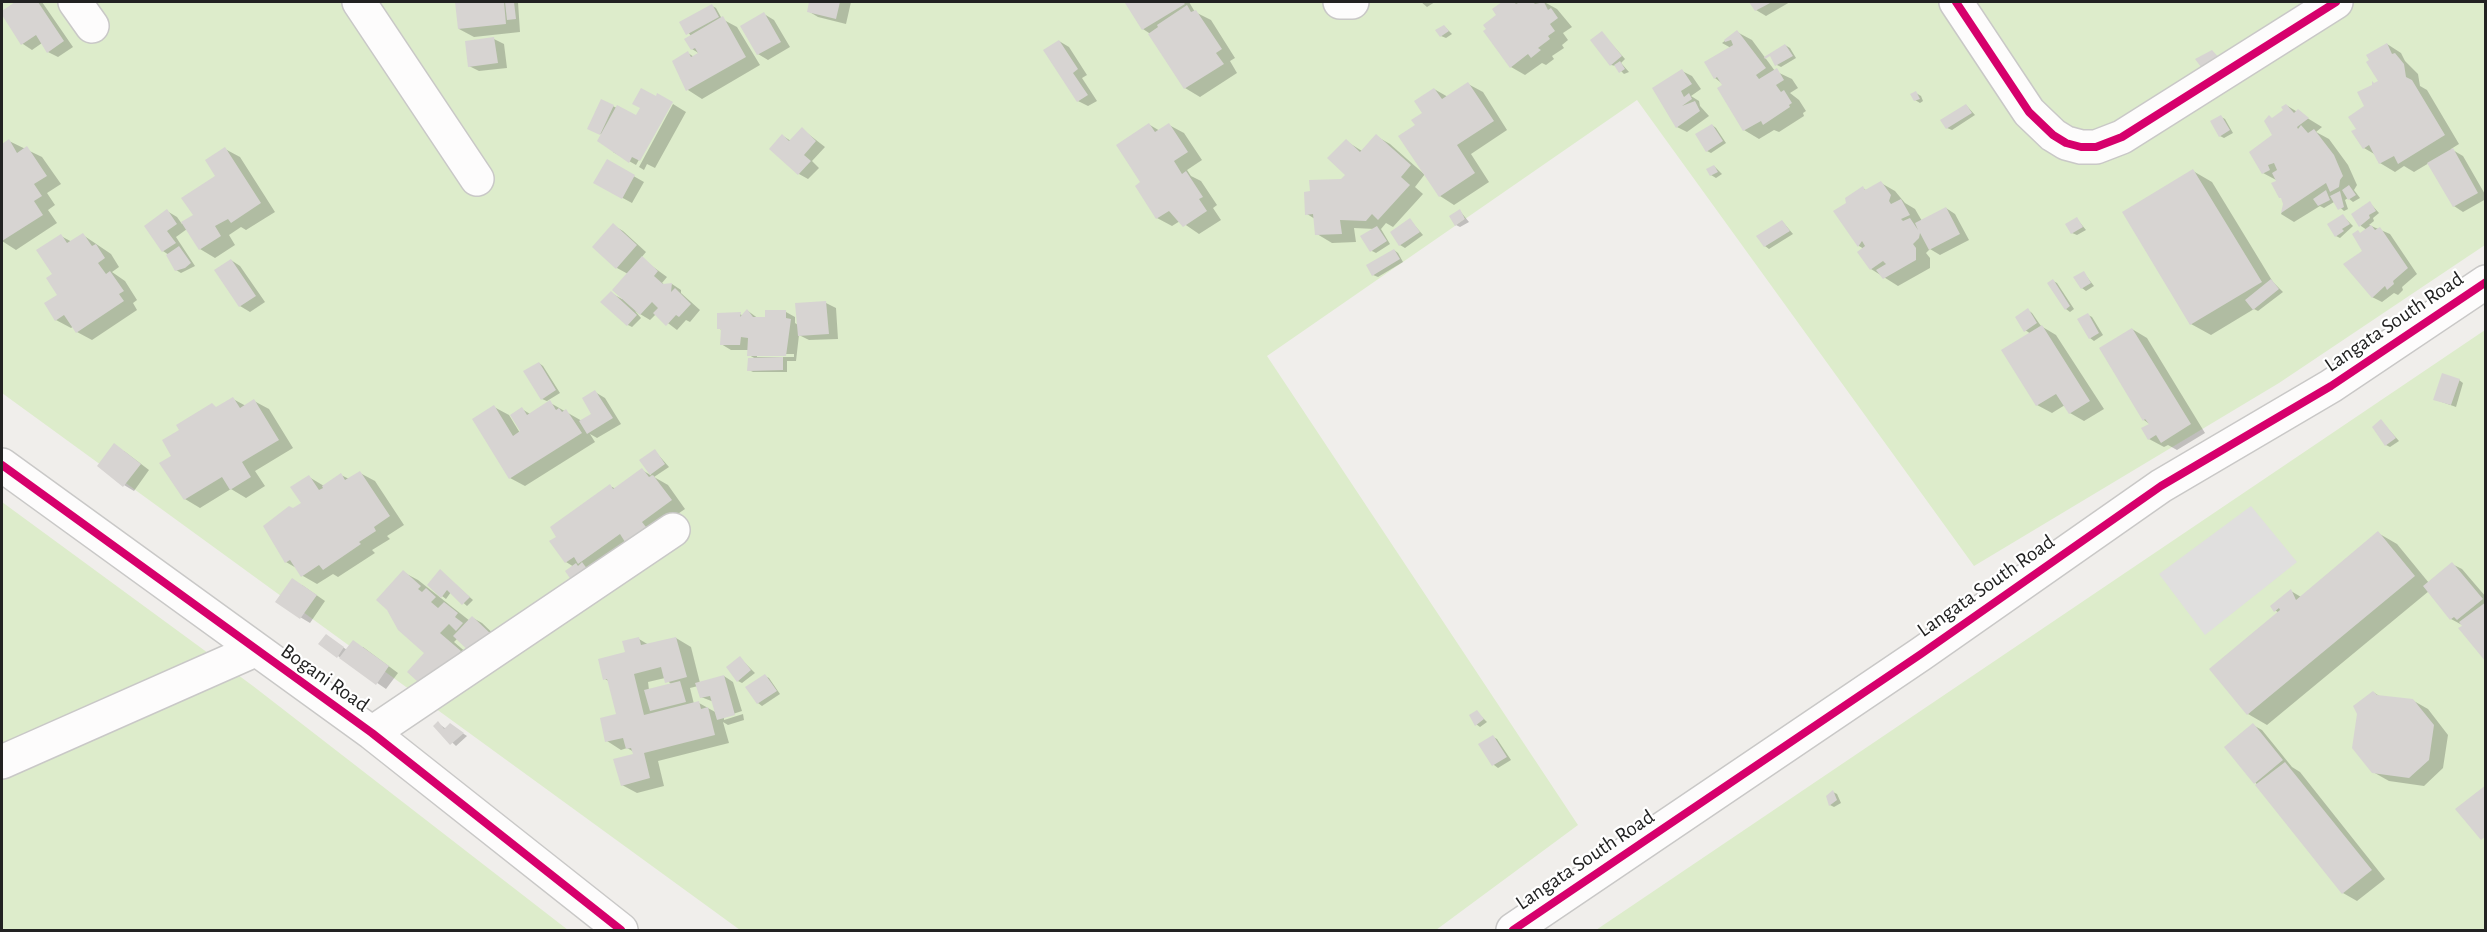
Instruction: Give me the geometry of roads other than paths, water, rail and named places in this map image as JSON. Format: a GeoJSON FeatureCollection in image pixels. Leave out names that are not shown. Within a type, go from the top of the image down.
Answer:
{"type":"FeatureCollection","features":[{"type":"Feature","properties":{"kind":"street"},"geometry":{"type":"LineString","coordinates":[[359,2],[477,179]]}},
{"type":"Feature","properties":{"kind":"street"},"geometry":{"type":"LineString","coordinates":[[1340,2],[1352,2]]}},
{"type":"Feature","properties":{"kind":"street"},"geometry":{"type":"LineString","coordinates":[[1956,2],[2029,112],[2053,135],[2066,143],[2081,147],[2096,147],[2122,137],[2336,2]]}},
{"type":"Feature","properties":{"kind":"street","name":"Langata South Road"},"geometry":{"type":"LineString","coordinates":[[1513,930],[1921,654],[2161,486],[2331,386],[2486,282]]}},
{"type":"Feature","properties":{"kind":"street","name":"Bogani Road"},"geometry":{"type":"LineString","coordinates":[[2,465],[372,733],[621,930]]}},
{"type":"Feature","properties":{"kind":"street"},"geometry":{"type":"LineString","coordinates":[[372,733],[673,530]]}},
{"type":"Feature","properties":{"kind":"street"},"geometry":{"type":"LineString","coordinates":[[2,762],[255,650]]}}]}
